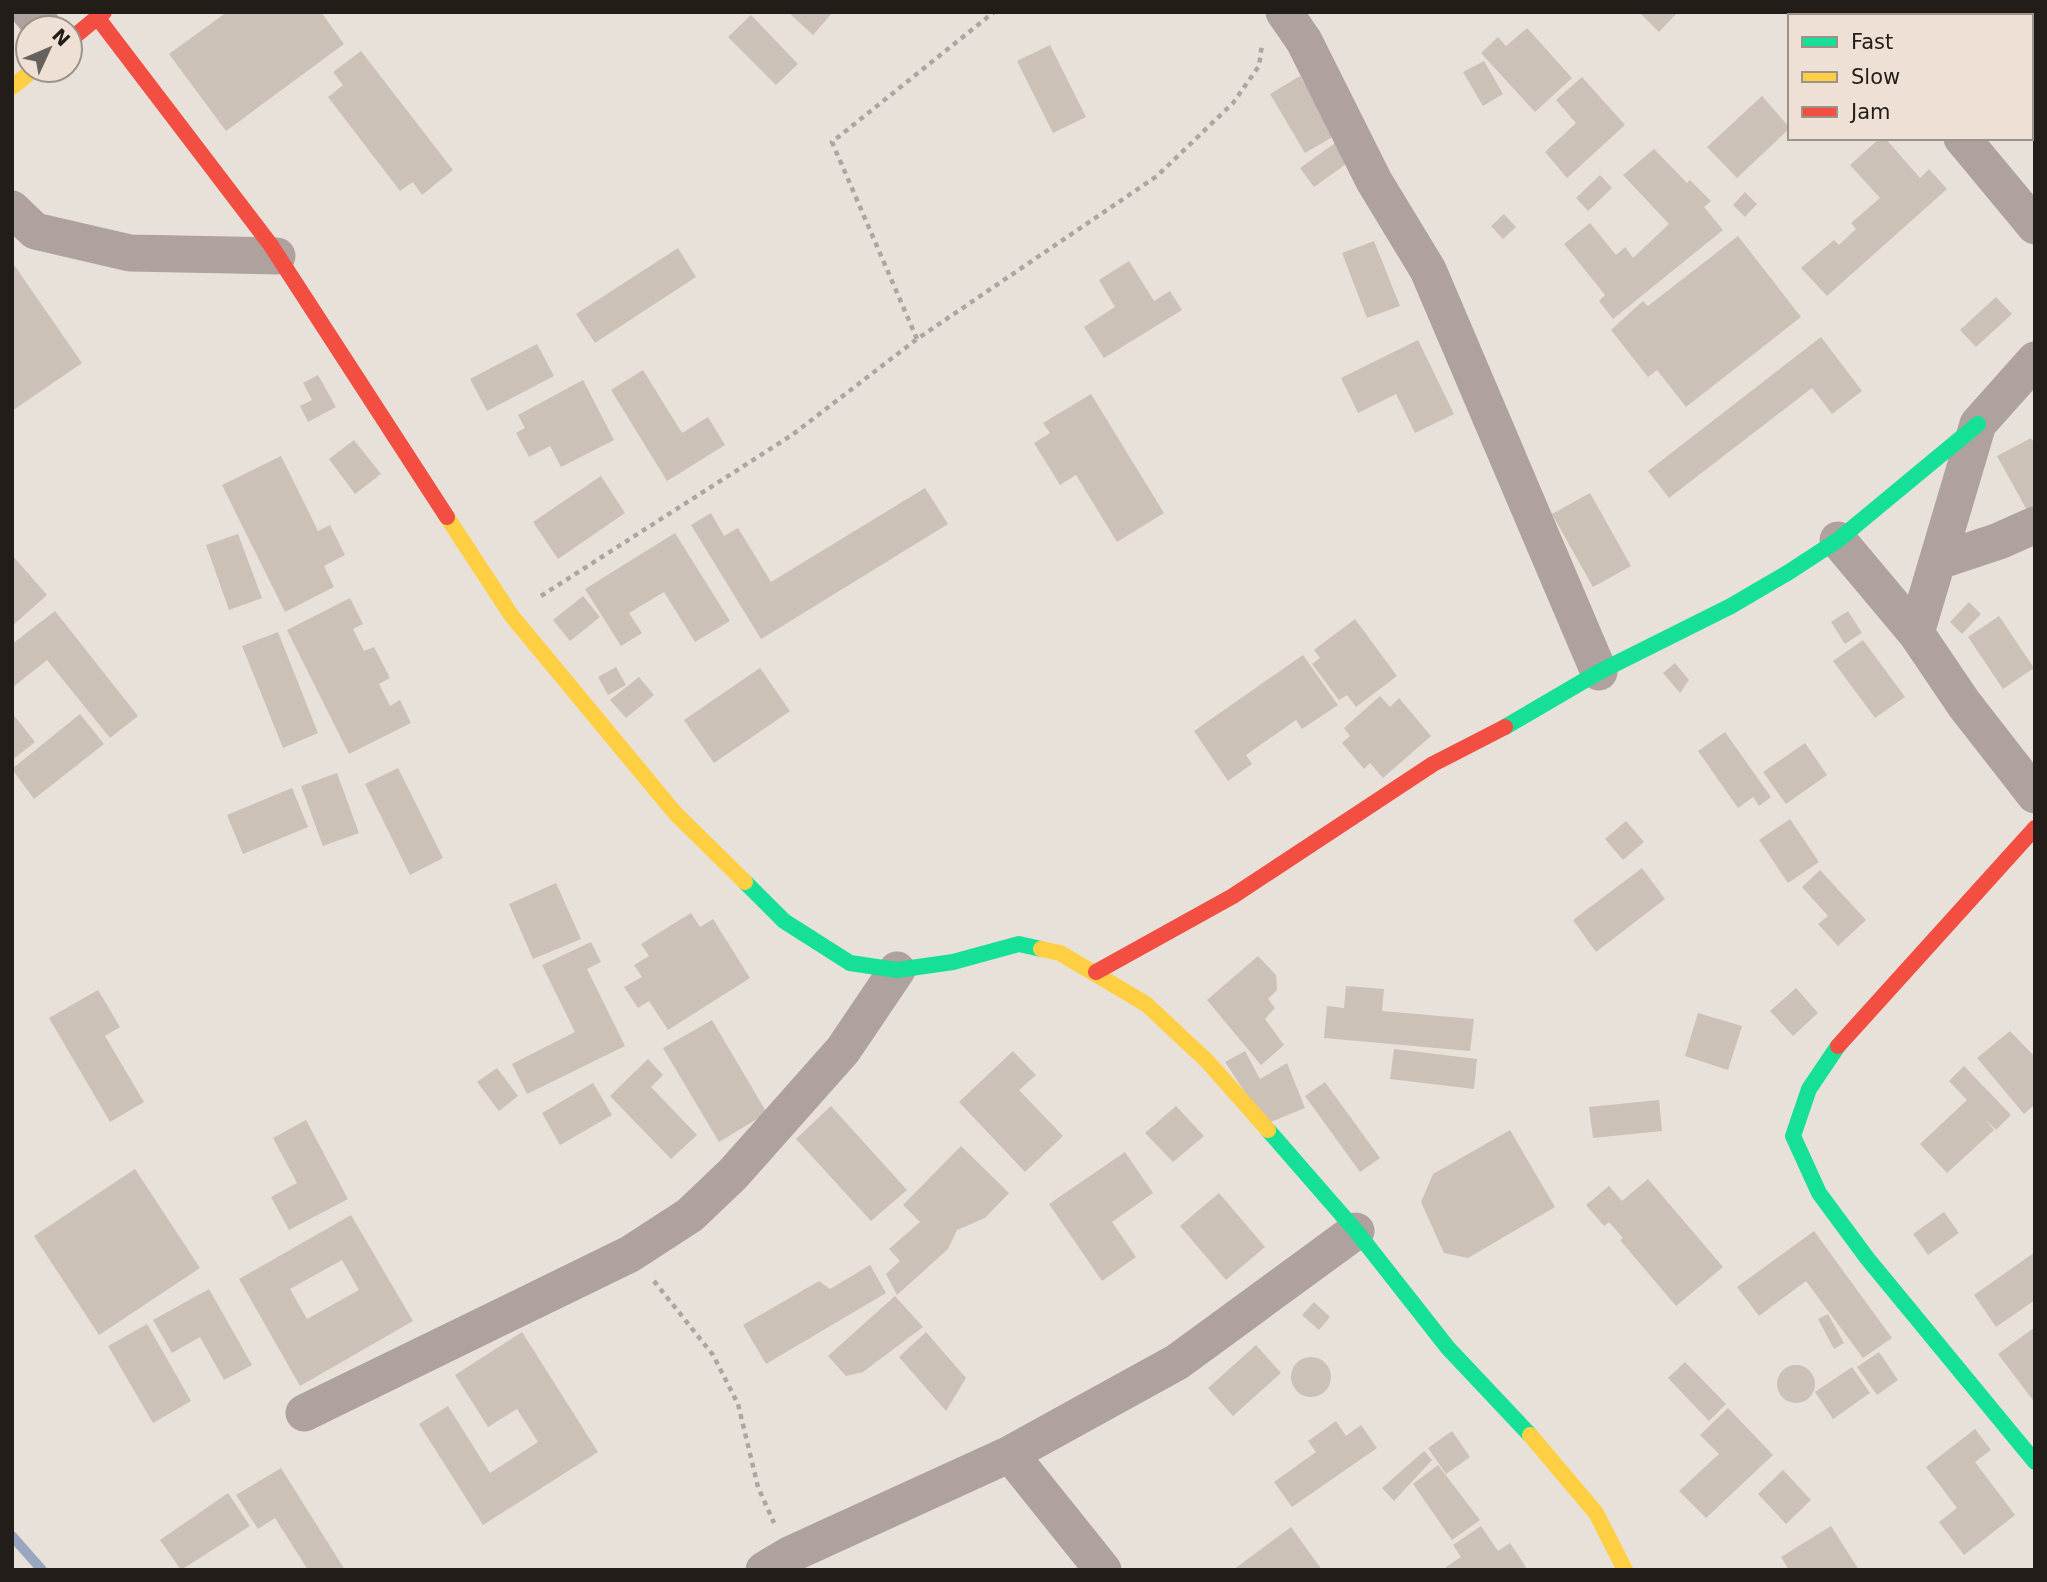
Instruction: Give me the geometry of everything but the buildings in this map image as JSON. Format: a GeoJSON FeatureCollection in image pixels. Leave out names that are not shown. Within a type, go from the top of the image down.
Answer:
{"type":"FeatureCollection","features":[{"type":"Feature","properties":{"kind":"street"},"geometry":{"type":"LineString","coordinates":[[84,29],[101,15],[277,256],[511,615],[675,813],[784,921],[850,963],[897,970],[953,962],[1019,944],[1060,953],[1146,1004],[1207,1061],[1356,1230],[1448,1348],[1531,1437],[1596,1513],[1625,1570]]}},
{"type":"Feature","properties":{"kind":"street"},"geometry":{"type":"LineString","coordinates":[[1273,26],[1304,41],[1374,181],[1428,270],[1599,672]]}},
{"type":"Feature","properties":{"kind":"street"},"geometry":{"type":"LineString","coordinates":[[1964,140],[2035,226]]}},
{"type":"Feature","properties":{"kind":"street"},"geometry":{"type":"LineString","coordinates":[[12,209],[35,231],[130,253],[277,256]]}},
{"type":"Feature","properties":{"kind":"street"},"geometry":{"type":"LineString","coordinates":[[1096,972],[1233,896],[1422,771],[1489,737],[1599,672],[1731,606],[1838,540],[1978,424],[2035,360]]}},
{"type":"Feature","properties":{"kind":"street"},"geometry":{"type":"LineString","coordinates":[[1916,633],[1978,424]]}},
{"type":"Feature","properties":{"kind":"street"},"geometry":{"type":"LineString","coordinates":[[1939,561],[1999,541],[2035,525]]}},
{"type":"Feature","properties":{"kind":"street"},"geometry":{"type":"LineString","coordinates":[[1838,540],[1916,633],[1964,704],[2035,795]]}},
{"type":"Feature","properties":{"kind":"street"},"geometry":{"type":"LineString","coordinates":[[2035,828],[1839,1045],[1809,1089],[1793,1136],[1819,1193],[1867,1258],[2035,1462]]}},
{"type":"Feature","properties":{"kind":"street"},"geometry":{"type":"LineString","coordinates":[[304,1413],[629,1254],[690,1216],[733,1174],[843,1050],[897,970]]}},
{"type":"Feature","properties":{"kind":"street"},"geometry":{"type":"LineString","coordinates":[[776,1562],[1010,1454],[1177,1362],[1356,1230]]}},
{"type":"Feature","properties":{"kind":"street"},"geometry":{"type":"LineString","coordinates":[[1010,1454],[1103,1570]]}},
{"type":"Feature","properties":{"kind":"path"},"geometry":{"type":"LineString","coordinates":[[917,339],[832,142],[994,12]]}},
{"type":"Feature","properties":{"kind":"path"},"geometry":{"type":"LineString","coordinates":[[511,615],[792,435],[917,339],[1157,176],[1233,103],[1259,66],[1273,26]]}},
{"type":"Feature","properties":{"kind":"path"},"geometry":{"type":"LineString","coordinates":[[629,1254],[664,1292],[713,1355],[738,1404],[776,1562]]}},
{"type":"Feature","properties":{"kind":"waterway"},"geometry":{"type":"LineString","coordinates":[[12,1536],[42,1570]]}},
{"type":"Feature","properties":{"kind":"traffic: fast"},"geometry":{"type":"LineString","coordinates":[[1505,727],[1599,672],[1731,606],[1789,572],[1838,540],[1978,424]]}},
{"type":"Feature","properties":{"kind":"traffic: fast"},"geometry":{"type":"LineString","coordinates":[[745,882],[784,921],[850,963],[897,970],[953,962],[1019,944],[1041,949]]}},
{"type":"Feature","properties":{"kind":"traffic: fast"},"geometry":{"type":"LineString","coordinates":[[1838,1046],[1809,1089],[1793,1136],[1819,1193],[1867,1258],[2035,1462]]}},
{"type":"Feature","properties":{"kind":"traffic: fast"},"geometry":{"type":"LineString","coordinates":[[1268,1130],[1356,1231],[1448,1348],[1530,1435]]}},
{"type":"Feature","properties":{"kind":"traffic: slow"},"geometry":{"type":"LineString","coordinates":[[12,87],[16,84]]}},
{"type":"Feature","properties":{"kind":"traffic: slow"},"geometry":{"type":"LineString","coordinates":[[447,517],[511,615],[675,813],[745,882]]}},
{"type":"Feature","properties":{"kind":"traffic: slow"},"geometry":{"type":"LineString","coordinates":[[1041,949],[1060,953],[1146,1004],[1207,1061],[1268,1130]]}},
{"type":"Feature","properties":{"kind":"traffic: slow"},"geometry":{"type":"LineString","coordinates":[[1530,1435],[1596,1513],[1625,1570]]}},
{"type":"Feature","properties":{"kind":"traffic: jam"},"geometry":{"type":"LineString","coordinates":[[84,28],[104,12]]}},
{"type":"Feature","properties":{"kind":"traffic: jam"},"geometry":{"type":"LineString","coordinates":[[97,17],[270,244],[447,517]]}},
{"type":"Feature","properties":{"kind":"traffic: jam"},"geometry":{"type":"LineString","coordinates":[[1096,972],[1233,896],[1433,764],[1505,727]]}},
{"type":"Feature","properties":{"kind":"traffic: jam"},"geometry":{"type":"LineString","coordinates":[[1838,1046],[2035,828]]}}]}
